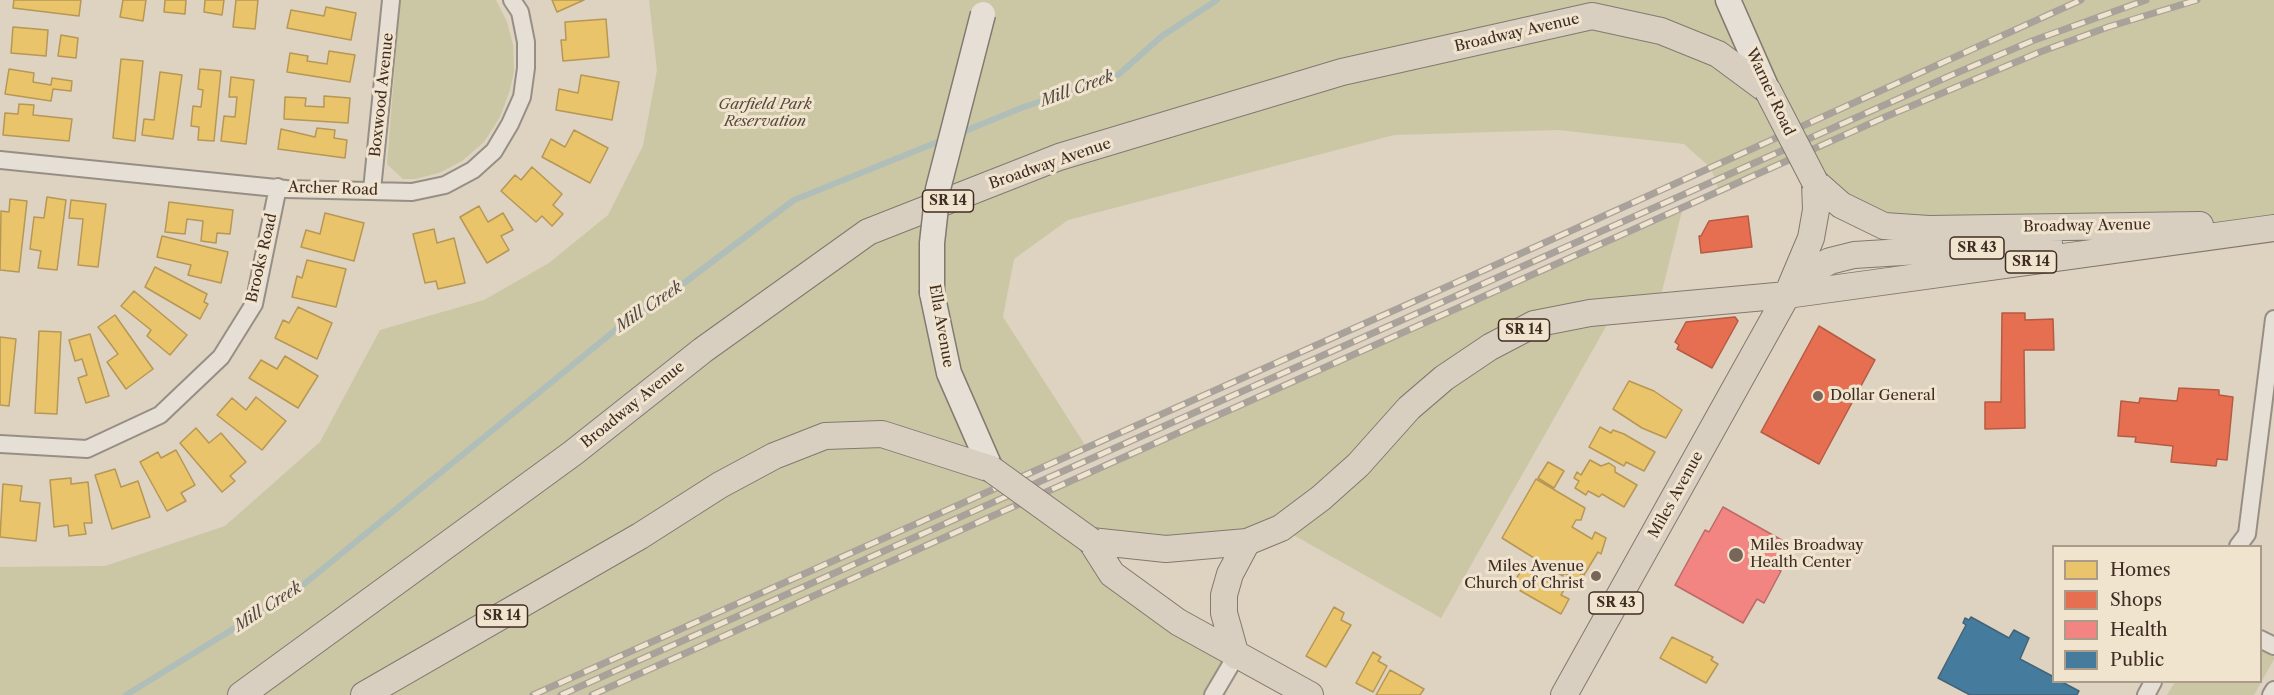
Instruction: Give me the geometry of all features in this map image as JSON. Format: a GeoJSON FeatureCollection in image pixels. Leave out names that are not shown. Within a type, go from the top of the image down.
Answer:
{"type":"FeatureCollection","features":[{"type":"Feature","properties":{"kind":"main road","name":"Warner Road"},"geometry":{"type":"LineString","coordinates":[[1731,6],[1768,92],[1815,182]]}},
{"type":"Feature","properties":{"kind":"main road","name":"Ella Avenue"},"geometry":{"type":"LineString","coordinates":[[985,7],[938,189],[932,243],[932,293],[949,373],[991,470]]}},
{"type":"Feature","properties":{"kind":"main road","name":"Broadway Avenue"},"geometry":{"type":"LineString","coordinates":[[241,695],[573,453],[703,350],[868,232],[1059,157],[1330,76],[1592,16],[1661,31],[1718,54],[1768,92]]}},
{"type":"Feature","properties":{"kind":"main road","name":"Broadway Avenue"},"geometry":{"type":"LineString","coordinates":[[1815,182],[1841,205],[1884,226],[1929,229],[2180,225],[2274,228]]}},
{"type":"Feature","properties":{"kind":"main road"},"geometry":{"type":"LineString","coordinates":[[1787,295],[1811,238],[1816,210],[1815,182]]}},
{"type":"Feature","properties":{"kind":"main road","name":"SR 43"},"geometry":{"type":"LineString","coordinates":[[1787,295],[1812,270],[1830,261],[1854,255],[2037,245],[2180,225]]}},
{"type":"Feature","properties":{"kind":"main road","name":"Broadway Avenue"},"geometry":{"type":"LineString","coordinates":[[364,695],[640,536],[720,484],[774,456],[825,436],[882,434],[991,470],[1091,541],[1166,549],[1247,542],[1281,528],[1321,498],[1358,465],[1408,408],[1444,378],[1490,347],[1534,324],[1590,312],[1787,295],[2274,228]]}},
{"type":"Feature","properties":{"kind":"main road","name":"Miles Avenue"},"geometry":{"type":"LineString","coordinates":[[1564,695],[1787,295]]}},
{"type":"Feature","properties":{"kind":"main road"},"geometry":{"type":"LineString","coordinates":[[1091,541],[1112,574],[1178,622],[1310,695]]}},
{"type":"Feature","properties":{"kind":"main road"},"geometry":{"type":"LineString","coordinates":[[1236,656],[1224,613],[1224,595],[1230,574],[1247,542]]}},
{"type":"Feature","properties":{"kind":"street","name":"Boxwood Avenue"},"geometry":{"type":"LineString","coordinates":[[372,190],[391,0]]}},
{"type":"Feature","properties":{"kind":"street","name":"Archer Road"},"geometry":{"type":"LineString","coordinates":[[0,160],[139,176],[278,187],[412,192],[445,185],[473,170],[494,151],[522,97],[526,68],[526,42],[520,12],[512,0]]}},
{"type":"Feature","properties":{"kind":"street","name":"Brooks Road"},"geometry":{"type":"LineString","coordinates":[[0,444],[87,449],[159,415],[221,357],[254,304],[278,187]]}},
{"type":"Feature","properties":{"kind":"street"},"geometry":{"type":"LineString","coordinates":[[2239,545],[2247,534],[2274,319]]}},
{"type":"Feature","properties":{"kind":"street"},"geometry":{"type":"LineString","coordinates":[[1213,695],[1236,656]]}},
{"type":"Feature","properties":{"kind":"street"},"geometry":{"type":"LineString","coordinates":[[2271,695],[2274,690]]}},
{"type":"Feature","properties":{"kind":"green space"},"geometry":{"type":"Polygon","coordinates":[[[400,0],[496,0],[507,22],[513,45],[514,71],[510,90],[500,117],[484,142],[462,161],[439,173],[415,179],[403,179],[387,164],[400,0]]]}},
{"type":"Feature","properties":{"kind":"green space","name":"Garfield Park Reservation"},"geometry":{"type":"Polygon","coordinates":[[[649,0],[2274,0],[2274,227],[1884,226],[1801,155],[1719,191],[1711,168],[1684,144],[1558,130],[1394,135],[1068,220],[1014,259],[1003,317],[1087,448],[1010,482],[1029,499],[1683,207],[1658,307],[1608,323],[1441,618],[1281,528],[1092,542],[1236,656],[1213,695],[0,695],[0,567],[105,566],[225,526],[320,442],[380,330],[484,300],[549,263],[608,215],[643,146],[657,70],[649,0]]]}},
{"type":"Feature","properties":{"kind":"green space"},"geometry":{"type":"Polygon","coordinates":[[[2262,650],[2274,659],[2262,681],[2262,650]]]}},
{"type":"Feature","properties":{"kind":"green space"},"geometry":{"type":"Polygon","coordinates":[[[2174,683],[2261,683],[2254,695],[2167,695],[2174,683]]]}},
{"type":"Feature","properties":{"kind":"building: Homes"},"geometry":{"type":"Polygon","coordinates":[[[14,0],[81,0],[79,16],[13,8],[14,0]]]}},
{"type":"Feature","properties":{"kind":"building: Homes"},"geometry":{"type":"Polygon","coordinates":[[[123,0],[146,0],[143,21],[120,17],[123,0]]]}},
{"type":"Feature","properties":{"kind":"building: Homes"},"geometry":{"type":"Polygon","coordinates":[[[165,0],[186,0],[185,14],[164,12],[165,0]]]}},
{"type":"Feature","properties":{"kind":"building: Homes"},"geometry":{"type":"Polygon","coordinates":[[[205,0],[224,0],[222,15],[204,12],[205,0]]]}},
{"type":"Feature","properties":{"kind":"building: Homes"},"geometry":{"type":"Polygon","coordinates":[[[236,0],[258,0],[255,29],[233,27],[236,0]]]}},
{"type":"Feature","properties":{"kind":"building: Homes"},"geometry":{"type":"Polygon","coordinates":[[[552,0],[584,0],[557,12],[552,0]]]}},
{"type":"Feature","properties":{"kind":"building: Homes"},"geometry":{"type":"Polygon","coordinates":[[[326,7],[356,13],[351,40],[287,28],[291,10],[324,16],[326,7]]]}},
{"type":"Feature","properties":{"kind":"building: Homes"},"geometry":{"type":"Polygon","coordinates":[[[606,19],[609,57],[563,61],[561,40],[566,40],[565,22],[606,19]]]}},
{"type":"Feature","properties":{"kind":"building: Homes"},"geometry":{"type":"Polygon","coordinates":[[[13,27],[48,30],[46,56],[11,53],[13,27]]]}},
{"type":"Feature","properties":{"kind":"building: Homes"},"geometry":{"type":"Polygon","coordinates":[[[61,35],[78,38],[76,58],[58,56],[61,35]]]}},
{"type":"Feature","properties":{"kind":"building: Homes"},"geometry":{"type":"Polygon","coordinates":[[[329,51],[355,55],[350,82],[287,72],[290,53],[308,56],[307,61],[327,64],[329,51]]]}},
{"type":"Feature","properties":{"kind":"building: Homes"},"geometry":{"type":"Polygon","coordinates":[[[121,59],[143,61],[135,141],[113,138],[121,59]]]}},
{"type":"Feature","properties":{"kind":"building: Homes"},"geometry":{"type":"Polygon","coordinates":[[[9,69],[34,73],[33,82],[51,85],[52,78],[72,81],[71,91],[53,89],[51,101],[5,94],[9,69]]]}},
{"type":"Feature","properties":{"kind":"building: Homes"},"geometry":{"type":"Polygon","coordinates":[[[200,69],[221,71],[214,141],[198,140],[199,127],[191,126],[193,106],[201,107],[203,90],[198,89],[200,69]]]}},
{"type":"Feature","properties":{"kind":"building: Homes"},"geometry":{"type":"Polygon","coordinates":[[[160,72],[182,75],[173,139],[142,135],[144,119],[154,120],[160,72]]]}},
{"type":"Feature","properties":{"kind":"building: Homes"},"geometry":{"type":"Polygon","coordinates":[[[581,75],[619,82],[612,120],[556,110],[559,89],[578,93],[581,75]]]}},
{"type":"Feature","properties":{"kind":"building: Homes"},"geometry":{"type":"Polygon","coordinates":[[[231,77],[254,80],[246,144],[221,141],[224,116],[235,117],[237,97],[229,97],[231,77]]]}},
{"type":"Feature","properties":{"kind":"building: Homes"},"geometry":{"type":"Polygon","coordinates":[[[324,96],[350,98],[348,123],[284,119],[285,97],[306,98],[305,106],[324,107],[324,96]]]}},
{"type":"Feature","properties":{"kind":"building: Homes"},"geometry":{"type":"Polygon","coordinates":[[[19,104],[34,105],[33,115],[72,119],[69,141],[3,135],[5,113],[18,114],[19,104]]]}},
{"type":"Feature","properties":{"kind":"building: Homes"},"geometry":{"type":"Polygon","coordinates":[[[317,128],[335,130],[334,138],[347,140],[345,158],[278,149],[281,129],[315,137],[317,128]]]}},
{"type":"Feature","properties":{"kind":"building: Homes"},"geometry":{"type":"Polygon","coordinates":[[[574,130],[608,148],[590,183],[542,157],[551,139],[565,147],[574,130]]]}},
{"type":"Feature","properties":{"kind":"building: Homes"},"geometry":{"type":"Polygon","coordinates":[[[532,167],[562,194],[553,205],[563,214],[552,226],[542,216],[536,222],[501,191],[515,175],[521,180],[532,167]]]}},
{"type":"Feature","properties":{"kind":"building: Homes"},"geometry":{"type":"Polygon","coordinates":[[[47,197],[66,200],[57,270],[38,268],[41,251],[30,249],[34,217],[44,218],[47,197]]]}},
{"type":"Feature","properties":{"kind":"building: Homes"},"geometry":{"type":"Polygon","coordinates":[[[10,199],[27,201],[19,272],[0,270],[1,211],[9,212],[10,199]]]}},
{"type":"Feature","properties":{"kind":"building: Homes"},"geometry":{"type":"Polygon","coordinates":[[[71,200],[106,204],[98,267],[78,265],[83,219],[69,218],[71,200]]]}},
{"type":"Feature","properties":{"kind":"building: Homes"},"geometry":{"type":"Polygon","coordinates":[[[169,202],[233,210],[230,234],[217,233],[216,243],[201,241],[203,221],[187,219],[185,234],[165,232],[169,202]]]}},
{"type":"Feature","properties":{"kind":"building: Homes"},"geometry":{"type":"Polygon","coordinates":[[[479,206],[488,222],[503,213],[513,230],[501,236],[509,250],[487,263],[460,217],[479,206]]]}},
{"type":"Feature","properties":{"kind":"building: Homes"},"geometry":{"type":"Polygon","coordinates":[[[325,213],[364,223],[354,261],[301,247],[306,230],[320,234],[325,213]]]}},
{"type":"Feature","properties":{"kind":"building: Homes"},"geometry":{"type":"Polygon","coordinates":[[[434,229],[437,243],[454,238],[465,283],[438,289],[436,281],[425,283],[413,234],[434,229]]]}},
{"type":"Feature","properties":{"kind":"building: Homes"},"geometry":{"type":"Polygon","coordinates":[[[162,236],[228,252],[221,283],[188,275],[191,265],[157,257],[162,236]]]}},
{"type":"Feature","properties":{"kind":"building: Homes"},"geometry":{"type":"Polygon","coordinates":[[[307,260],[346,269],[336,307],[292,297],[297,276],[302,278],[307,260]]]}},
{"type":"Feature","properties":{"kind":"building: Homes"},"geometry":{"type":"Polygon","coordinates":[[[155,267],[207,294],[204,302],[208,304],[200,319],[145,287],[155,267]]]}},
{"type":"Feature","properties":{"kind":"building: Homes"},"geometry":{"type":"Polygon","coordinates":[[[134,291],[187,335],[170,355],[147,336],[151,330],[121,306],[134,291]]]}},
{"type":"Feature","properties":{"kind":"building: Homes"},"geometry":{"type":"Polygon","coordinates":[[[298,307],[332,323],[317,359],[275,338],[283,320],[289,323],[298,307]]]}},
{"type":"Feature","properties":{"kind":"building: Homes"},"geometry":{"type":"Polygon","coordinates":[[[115,315],[153,369],[126,389],[107,362],[118,354],[98,327],[115,315]]]}},
{"type":"Feature","properties":{"kind":"building: Homes"},"geometry":{"type":"Polygon","coordinates":[[[39,331],[61,332],[57,414],[35,413],[39,331]]]}},
{"type":"Feature","properties":{"kind":"building: Homes"},"geometry":{"type":"Polygon","coordinates":[[[90,334],[109,396],[86,403],[78,378],[87,375],[82,359],[75,361],[69,340],[90,334]]]}},
{"type":"Feature","properties":{"kind":"building: Homes"},"geometry":{"type":"Polygon","coordinates":[[[0,337],[16,339],[9,406],[0,405],[0,337]]]}},
{"type":"Feature","properties":{"kind":"building: Homes"},"geometry":{"type":"Polygon","coordinates":[[[285,356],[318,376],[298,408],[249,378],[261,360],[277,369],[285,356]]]}},
{"type":"Feature","properties":{"kind":"building: Homes"},"geometry":{"type":"Polygon","coordinates":[[[1629,381],[1654,391],[1682,410],[1666,438],[1642,428],[1613,409],[1629,381]]]}},
{"type":"Feature","properties":{"kind":"building: Homes"},"geometry":{"type":"Polygon","coordinates":[[[256,397],[286,421],[262,450],[217,415],[232,398],[246,410],[256,397]]]}},
{"type":"Feature","properties":{"kind":"building: Homes"},"geometry":{"type":"Polygon","coordinates":[[[1600,427],[1611,433],[1613,430],[1624,434],[1655,452],[1644,471],[1626,462],[1624,466],[1589,447],[1600,427]]]}},
{"type":"Feature","properties":{"kind":"building: Homes"},"geometry":{"type":"Polygon","coordinates":[[[196,428],[209,443],[221,433],[246,462],[230,476],[235,481],[222,492],[180,443],[196,428]]]}},
{"type":"Feature","properties":{"kind":"building: Homes"},"geometry":{"type":"Polygon","coordinates":[[[176,450],[195,485],[181,493],[186,501],[167,511],[140,462],[158,452],[161,458],[176,450]]]}},
{"type":"Feature","properties":{"kind":"building: Homes"},"geometry":{"type":"Polygon","coordinates":[[[1590,460],[1601,466],[1609,463],[1615,467],[1615,472],[1637,485],[1624,507],[1602,494],[1599,497],[1588,491],[1586,495],[1575,488],[1579,481],[1574,478],[1577,472],[1581,475],[1590,460]]]}},
{"type":"Feature","properties":{"kind":"building: Homes"},"geometry":{"type":"Polygon","coordinates":[[[1548,462],[1564,471],[1554,488],[1538,478],[1548,462]]]}},
{"type":"Feature","properties":{"kind":"building: Homes"},"geometry":{"type":"Polygon","coordinates":[[[115,469],[121,487],[138,481],[150,517],[112,529],[95,475],[115,469]]]}},
{"type":"Feature","properties":{"kind":"building: Homes"},"geometry":{"type":"Polygon","coordinates":[[[71,478],[71,484],[88,482],[92,523],[84,523],[86,534],[69,536],[68,525],[54,527],[50,480],[71,478]]]}},
{"type":"Feature","properties":{"kind":"building: Homes"},"geometry":{"type":"Polygon","coordinates":[[[1536,479],[1585,508],[1581,520],[1576,520],[1572,527],[1592,539],[1595,532],[1606,538],[1601,554],[1598,552],[1578,581],[1564,573],[1563,576],[1502,538],[1536,479]]]}},
{"type":"Feature","properties":{"kind":"building: Homes"},"geometry":{"type":"Polygon","coordinates":[[[3,484],[22,486],[20,501],[40,503],[36,541],[0,537],[3,484]]]}},
{"type":"Feature","properties":{"kind":"building: Homes"},"geometry":{"type":"Polygon","coordinates":[[[1522,569],[1564,590],[1561,595],[1569,599],[1561,614],[1512,586],[1522,569]]]}},
{"type":"Feature","properties":{"kind":"building: Homes"},"geometry":{"type":"Polygon","coordinates":[[[1334,607],[1344,613],[1341,620],[1351,625],[1326,667],[1306,656],[1334,607]]]}},
{"type":"Feature","properties":{"kind":"building: Homes"},"geometry":{"type":"Polygon","coordinates":[[[1672,637],[1713,657],[1711,660],[1718,664],[1706,683],[1660,658],[1672,637]]]}},
{"type":"Feature","properties":{"kind":"building: Homes"},"geometry":{"type":"Polygon","coordinates":[[[1373,652],[1381,657],[1378,661],[1387,666],[1373,692],[1356,683],[1373,652]]]}},
{"type":"Feature","properties":{"kind":"building: Homes"},"geometry":{"type":"Polygon","coordinates":[[[1390,670],[1424,689],[1420,695],[1376,695],[1390,670]]]}},
{"type":"Feature","properties":{"kind":"building: Shops"},"geometry":{"type":"Polygon","coordinates":[[[1748,216],[1752,247],[1701,253],[1699,236],[1709,221],[1748,216]]]}},
{"type":"Feature","properties":{"kind":"building: Shops"},"geometry":{"type":"Polygon","coordinates":[[[2002,313],[2025,313],[2025,320],[2053,319],[2054,350],[2024,350],[2025,428],[1985,429],[1985,402],[2001,402],[2002,313]]]}},
{"type":"Feature","properties":{"kind":"building: Shops"},"geometry":{"type":"Polygon","coordinates":[[[1735,317],[1738,321],[1712,368],[1677,349],[1679,345],[1675,342],[1686,322],[1735,317]]]}},
{"type":"Feature","properties":{"kind":"building: Shops","name":"Dollar General"},"geometry":{"type":"Polygon","coordinates":[[[1819,326],[1875,360],[1819,464],[1761,432],[1819,326]]]}},
{"type":"Feature","properties":{"kind":"building: Shops"},"geometry":{"type":"Polygon","coordinates":[[[2179,388],[2219,390],[2219,395],[2233,397],[2227,460],[2217,459],[2216,466],[2171,462],[2173,446],[2135,442],[2136,437],[2118,436],[2121,401],[2139,403],[2140,398],[2177,401],[2179,388]]]}},
{"type":"Feature","properties":{"kind":"building: Health","name":"Miles Broadway Health Center"},"geometry":{"type":"Polygon","coordinates":[[[1723,507],[1787,543],[1774,567],[1781,571],[1764,603],[1757,599],[1743,623],[1675,585],[1705,530],[1709,532],[1723,507]]]}},
{"type":"Feature","properties":{"kind":"building: Public"},"geometry":{"type":"Polygon","coordinates":[[[1971,617],[2009,638],[2014,630],[2029,638],[2020,659],[2052,676],[2052,683],[2064,683],[2079,691],[2077,695],[1970,695],[1938,678],[1966,625],[1963,623],[1965,618],[1969,620],[1971,617]]]}},
{"type":"Feature","properties":{"kind":"waterway","name":"Mill Creek"},"geometry":{"type":"LineString","coordinates":[[958,134],[1021,108],[1118,75],[1162,36],[1217,0]]}},
{"type":"Feature","properties":{"kind":"waterway","name":"Mill Creek"},"geometry":{"type":"LineString","coordinates":[[126,695],[298,589],[640,310],[647,311],[794,200],[945,139]]}},
{"type":"Feature","properties":{"kind":"railway"},"geometry":{"type":"LineString","coordinates":[[533,695],[1471,276],[2081,0]]}},
{"type":"Feature","properties":{"kind":"railway"},"geometry":{"type":"LineString","coordinates":[[561,695],[1954,74],[2032,41],[2146,0]]}},
{"type":"Feature","properties":{"kind":"railway"},"geometry":{"type":"LineString","coordinates":[[592,695],[1885,117],[2040,52],[2108,27],[2197,0]]}},
{"type":"Feature","properties":{"kind":"place","name":"Dollar General"},"geometry":{"type":"Point","coordinates":[1818,396]}},
{"type":"Feature","properties":{"kind":"place","name":"Miles Broadway Health Center"},"geometry":{"type":"Point","coordinates":[1736,555]}},
{"type":"Feature","properties":{"kind":"place","name":"Miles Avenue Church of Christ"},"geometry":{"type":"Point","coordinates":[1596,576]}}]}
